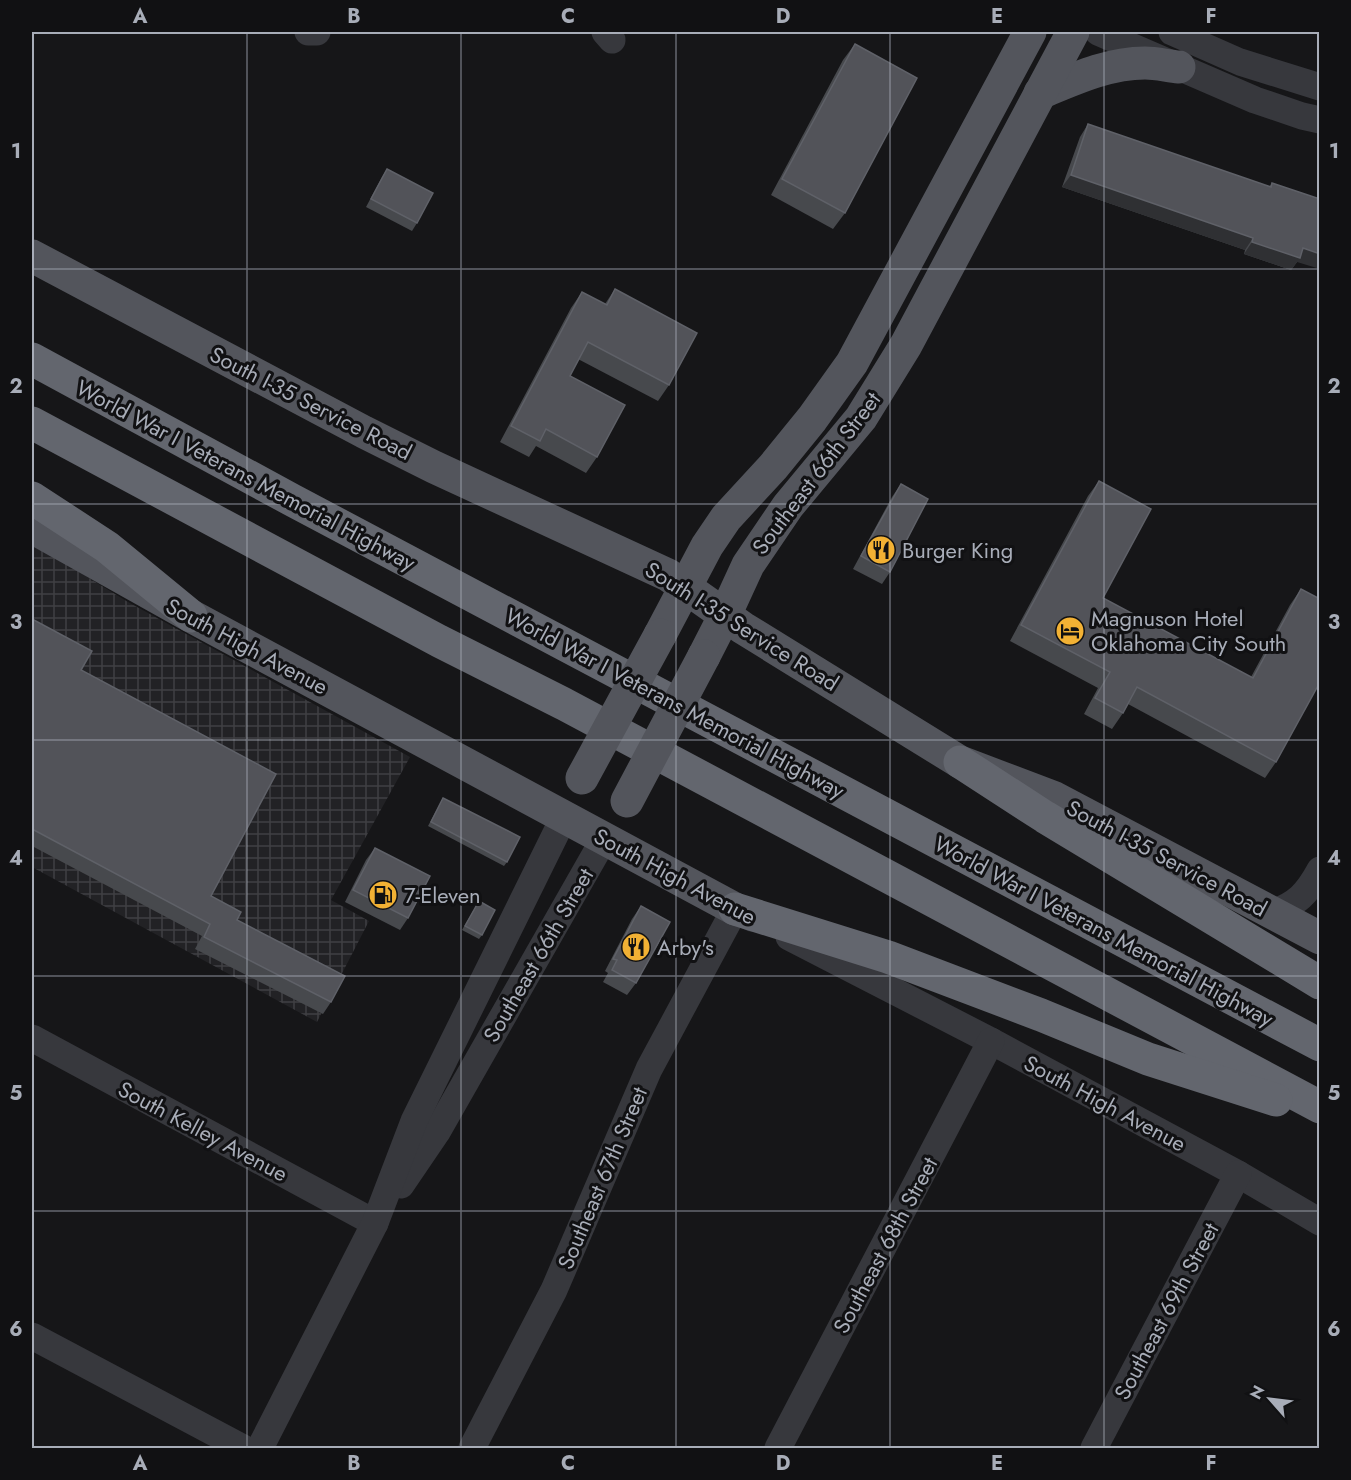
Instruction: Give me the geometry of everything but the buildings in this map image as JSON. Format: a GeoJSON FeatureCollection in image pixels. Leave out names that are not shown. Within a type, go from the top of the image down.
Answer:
{"type":"FeatureCollection","features":[{"type":"Feature","properties":{"kind":"highway","name":"World War I Veterans Memorial Highway"},"geometry":{"type":"LineString","coordinates":[[32,359],[281,495],[1320,1045]]}},
{"type":"Feature","properties":{"kind":"highway"},"geometry":{"type":"LineString","coordinates":[[32,423],[1320,1107]]}},
{"type":"Feature","properties":{"kind":"highway"},"geometry":{"type":"LineString","coordinates":[[32,498],[106,547],[190,616]]}},
{"type":"Feature","properties":{"kind":"highway"},"geometry":{"type":"LineString","coordinates":[[960,762],[1045,817],[1320,983]]}},
{"type":"Feature","properties":{"kind":"highway"},"geometry":{"type":"LineString","coordinates":[[735,909],[888,957],[1041,1015],[1148,1059],[1320,1114]]}},
{"type":"Feature","properties":{"kind":"main road","name":"Southeast 66th Street"},"geometry":{"type":"LineString","coordinates":[[564,817],[582,778],[707,546],[726,518],[773,467],[812,418],[852,363],[1030,32]]}},
{"type":"Feature","properties":{"kind":"main road","name":"Southeast 66th Street"},"geometry":{"type":"LineString","coordinates":[[604,839],[627,801],[704,656],[748,565],[788,506],[861,417],[906,345],[1073,32]]}},
{"type":"Feature","properties":{"kind":"main road"},"geometry":{"type":"LineString","coordinates":[[1040,93],[1088,73],[1115,66],[1145,63],[1179,67]]}},
{"type":"Feature","properties":{"kind":"main road","name":"South I-35 Service Road"},"geometry":{"type":"LineString","coordinates":[[32,256],[364,432],[434,467],[668,575],[725,615],[960,762],[1055,798],[1320,938]]}},
{"type":"Feature","properties":{"kind":"main road","name":"South High Avenue"},"geometry":{"type":"LineString","coordinates":[[32,527],[190,616],[735,909]]}},
{"type":"Feature","properties":{"kind":"street"},"geometry":{"type":"LineString","coordinates":[[309,32],[317,32]]}},
{"type":"Feature","properties":{"kind":"street"},"geometry":{"type":"LineString","coordinates":[[1098,32],[1255,99],[1320,120]]}},
{"type":"Feature","properties":{"kind":"street"},"geometry":{"type":"LineString","coordinates":[[1172,32],[1240,62],[1320,87]]}},
{"type":"Feature","properties":{"kind":"street","name":"Southeast 66th Street"},"geometry":{"type":"LineString","coordinates":[[260,1449],[375,1223],[414,1121],[564,817]]}},
{"type":"Feature","properties":{"kind":"street","name":"Southeast 66th Street"},"geometry":{"type":"LineString","coordinates":[[375,1223],[437,1132],[604,839]]}},
{"type":"Feature","properties":{"kind":"street"},"geometry":{"type":"LineString","coordinates":[[1272,913],[1298,901],[1313,883],[1320,870]]}},
{"type":"Feature","properties":{"kind":"street","name":"South High Avenue"},"geometry":{"type":"LineString","coordinates":[[735,909],[991,1041],[1238,1174],[1320,1222]]}},
{"type":"Feature","properties":{"kind":"street","name":"Southeast 67th Street"},"geometry":{"type":"LineString","coordinates":[[472,1449],[554,1290],[650,1069],[735,909]]}},
{"type":"Feature","properties":{"kind":"street","name":"South Kelley Avenue"},"geometry":{"type":"LineString","coordinates":[[32,1038],[375,1223]]}},
{"type":"Feature","properties":{"kind":"street","name":"Southeast 68th Street"},"geometry":{"type":"LineString","coordinates":[[778,1449],[991,1041]]}},
{"type":"Feature","properties":{"kind":"street","name":"Southeast 69th Street"},"geometry":{"type":"LineString","coordinates":[[1094,1449],[1238,1174]]}},
{"type":"Feature","properties":{"kind":"street"},"geometry":{"type":"LineString","coordinates":[[32,1336],[243,1449]]}},
{"type":"Feature","properties":{"kind":"shaded area"},"geometry":{"type":"Polygon","coordinates":[[[32,543],[128,602],[410,757],[331,900],[369,921],[317,1022],[32,867],[32,543]]]}},
{"type":"Feature","properties":{"kind":"place","name":"Burger King"},"geometry":{"type":"Point","coordinates":[881,550]}},
{"type":"Feature","properties":{"kind":"place","name":"Magnuson Hotel Oklahoma City South"},"geometry":{"type":"Point","coordinates":[1070,631]}},
{"type":"Feature","properties":{"kind":"place","name":"7-Eleven"},"geometry":{"type":"Point","coordinates":[383,895]}},
{"type":"Feature","properties":{"kind":"place","name":"Arby's"},"geometry":{"type":"Point","coordinates":[636,947]}}]}
